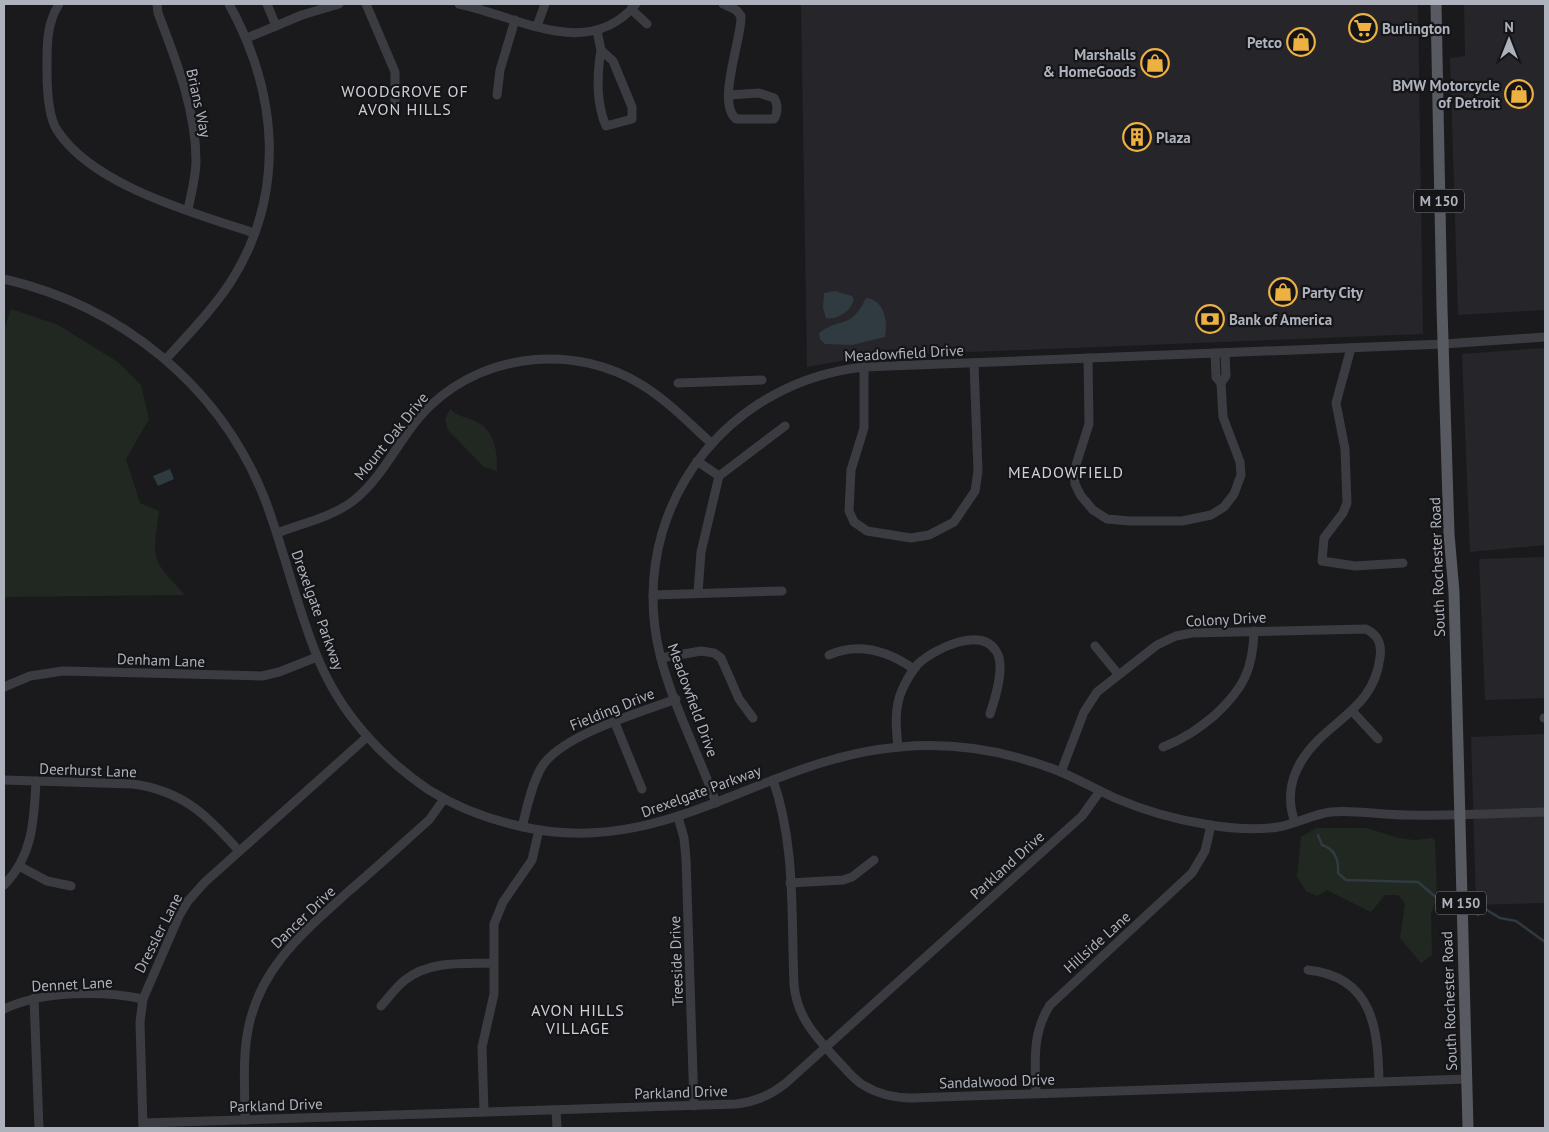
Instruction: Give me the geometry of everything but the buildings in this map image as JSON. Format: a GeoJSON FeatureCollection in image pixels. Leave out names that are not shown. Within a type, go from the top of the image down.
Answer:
{"type":"FeatureCollection","features":[{"type":"Feature","properties":{"kind":"main road","name":"South Rochester Road"},"geometry":{"type":"LineString","coordinates":[[1436,4],[1444,344],[1450,546],[1454,592],[1458,815],[1468,1128]]}},
{"type":"Feature","properties":{"kind":"street"},"geometry":{"type":"LineString","coordinates":[[60,4],[53,14],[46,44],[48,100],[56,129],[82,158],[110,177],[143,193],[254,233]]}},
{"type":"Feature","properties":{"kind":"street","name":"Brians Way"},"geometry":{"type":"LineString","coordinates":[[157,4],[158,13],[184,86],[192,124],[196,162],[188,210]]}},
{"type":"Feature","properties":{"kind":"street"},"geometry":{"type":"LineString","coordinates":[[166,359],[228,285],[254,233],[265,192],[270,140],[264,88],[247,38],[229,4]]}},
{"type":"Feature","properties":{"kind":"street"},"geometry":{"type":"LineString","coordinates":[[267,4],[276,26]]}},
{"type":"Feature","properties":{"kind":"street"},"geometry":{"type":"LineString","coordinates":[[247,38],[302,15],[339,4]]}},
{"type":"Feature","properties":{"kind":"street"},"geometry":{"type":"LineString","coordinates":[[366,4],[395,72],[395,103]]}},
{"type":"Feature","properties":{"kind":"street"},"geometry":{"type":"LineString","coordinates":[[465,4],[566,34],[597,31],[619,20],[634,6],[647,24]]}},
{"type":"Feature","properties":{"kind":"street"},"geometry":{"type":"LineString","coordinates":[[537,26],[545,4]]}},
{"type":"Feature","properties":{"kind":"street"},"geometry":{"type":"LineString","coordinates":[[723,4],[736,10],[741,16],[729,94],[730,112],[736,119],[774,119],[776,116],[777,106],[774,98],[758,93],[729,94]]}},
{"type":"Feature","properties":{"kind":"street"},"geometry":{"type":"LineString","coordinates":[[497,95],[500,70],[515,20]]}},
{"type":"Feature","properties":{"kind":"street"},"geometry":{"type":"LineString","coordinates":[[597,31],[600,50],[598,64],[600,108],[606,126],[632,119],[632,107],[613,61],[600,50]]}},
{"type":"Feature","properties":{"kind":"street","name":"Drexelgate Parkway"},"geometry":{"type":"LineString","coordinates":[[4,279],[45,290],[83,305],[115,322],[166,359],[197,390],[225,425],[256,478],[317,657],[340,700],[367,737],[409,776],[444,799],[477,813],[522,827],[539,830],[568,833],[613,832],[642,827],[678,817],[773,780],[842,756],[898,747],[941,746],[977,749],[1014,757],[1061,772],[1100,791],[1156,813],[1211,825],[1265,828],[1295,822],[1320,814],[1341,812],[1400,815],[1545,812]]}},
{"type":"Feature","properties":{"kind":"street","name":"Meadowfield Drive"},"geometry":{"type":"LineString","coordinates":[[716,803],[661,658],[655,628],[654,569],[663,530],[679,489],[697,461],[711,443],[733,422],[770,396],[818,375],[864,367],[1444,344],[1545,337]]}},
{"type":"Feature","properties":{"kind":"street"},"geometry":{"type":"LineString","coordinates":[[1351,348],[1336,403],[1345,449],[1347,503],[1324,538],[1322,561],[1355,566],[1403,563]]}},
{"type":"Feature","properties":{"kind":"street"},"geometry":{"type":"LineString","coordinates":[[1088,358],[1088,424],[1075,463],[1074,478],[1077,489],[1086,503],[1101,516],[1115,520],[1201,518],[1215,513],[1230,500],[1238,484],[1241,469],[1223,418],[1221,383],[1216,377],[1215,353]]}},
{"type":"Feature","properties":{"kind":"street"},"geometry":{"type":"LineString","coordinates":[[1221,383],[1226,376],[1225,353]]}},
{"type":"Feature","properties":{"kind":"street","name":"Mount Oak Drive"},"geometry":{"type":"LineString","coordinates":[[276,533],[324,517],[352,502],[374,480],[403,438],[438,399],[468,379],[517,362],[541,359],[573,360],[614,371],[642,385],[664,400],[711,443]]}},
{"type":"Feature","properties":{"kind":"street"},"geometry":{"type":"LineString","coordinates":[[864,367],[864,428],[852,470],[849,511],[854,522],[867,531],[911,538],[930,535],[954,522],[964,511],[975,491],[978,471],[974,363]]}},
{"type":"Feature","properties":{"kind":"street"},"geometry":{"type":"LineString","coordinates":[[678,383],[762,380]]}},
{"type":"Feature","properties":{"kind":"street"},"geometry":{"type":"LineString","coordinates":[[698,593],[702,552],[719,476],[785,426]]}},
{"type":"Feature","properties":{"kind":"street"},"geometry":{"type":"LineString","coordinates":[[697,461],[719,476]]}},
{"type":"Feature","properties":{"kind":"street"},"geometry":{"type":"LineString","coordinates":[[653,595],[782,590]]}},
{"type":"Feature","properties":{"kind":"street","name":"Colony Drive"},"geometry":{"type":"LineString","coordinates":[[1061,772],[1089,703],[1103,686],[1156,645],[1176,636],[1192,633],[1358,628],[1372,632],[1381,646],[1378,670],[1370,690],[1352,711],[1314,744],[1298,768],[1290,796],[1290,807],[1295,822]]}},
{"type":"Feature","properties":{"kind":"street"},"geometry":{"type":"LineString","coordinates":[[1163,747],[1179,741],[1196,731],[1239,690],[1252,659],[1254,631]]}},
{"type":"Feature","properties":{"kind":"street"},"geometry":{"type":"LineString","coordinates":[[898,747],[898,704],[902,689],[914,669],[933,653],[949,645],[968,641],[985,641],[996,650],[999,661],[997,694],[990,714]]}},
{"type":"Feature","properties":{"kind":"street"},"geometry":{"type":"LineString","coordinates":[[1095,646],[1118,674]]}},
{"type":"Feature","properties":{"kind":"street"},"geometry":{"type":"LineString","coordinates":[[828,655],[843,649],[859,648],[894,658],[914,669]]}},
{"type":"Feature","properties":{"kind":"street"},"geometry":{"type":"LineString","coordinates":[[661,658],[701,651],[714,653],[721,658],[739,699],[753,718]]}},
{"type":"Feature","properties":{"kind":"street","name":"Denham Lane"},"geometry":{"type":"LineString","coordinates":[[4,687],[30,676],[63,671],[262,676],[279,672],[317,657]]}},
{"type":"Feature","properties":{"kind":"street","name":"Fielding Drive"},"geometry":{"type":"LineString","coordinates":[[522,827],[535,781],[549,757],[572,739],[676,699]]}},
{"type":"Feature","properties":{"kind":"street"},"geometry":{"type":"LineString","coordinates":[[1352,711],[1378,739]]}},
{"type":"Feature","properties":{"kind":"street"},"geometry":{"type":"LineString","coordinates":[[615,722],[642,789]]}},
{"type":"Feature","properties":{"kind":"street","name":"Dressler Lane"},"geometry":{"type":"LineString","coordinates":[[143,1126],[140,1022],[143,999],[156,967],[188,901],[238,851],[367,737]]}},
{"type":"Feature","properties":{"kind":"street","name":"Deerhurst Lane"},"geometry":{"type":"LineString","coordinates":[[4,780],[133,784],[160,790],[178,796],[199,809],[238,851]]}},
{"type":"Feature","properties":{"kind":"street","name":"Sandalwood Drive"},"geometry":{"type":"LineString","coordinates":[[773,780],[787,830],[796,1003],[809,1028],[856,1080],[885,1095],[912,1098],[1467,1079]]}},
{"type":"Feature","properties":{"kind":"street"},"geometry":{"type":"LineString","coordinates":[[4,885],[19,866],[32,834],[36,781]]}},
{"type":"Feature","properties":{"kind":"street","name":"Parkland Drive"},"geometry":{"type":"LineString","coordinates":[[143,1126],[245,1120],[694,1106],[736,1104],[762,1098],[786,1083],[1082,816],[1100,791]]}},
{"type":"Feature","properties":{"kind":"street","name":"Dancer Drive"},"geometry":{"type":"LineString","coordinates":[[245,1120],[244,1068],[247,1032],[254,1005],[272,969],[298,937],[429,820],[444,799]]}},
{"type":"Feature","properties":{"kind":"street","name":"Treeside Drive"},"geometry":{"type":"LineString","coordinates":[[678,817],[684,838],[686,859],[694,1106]]}},
{"type":"Feature","properties":{"kind":"street","name":"Hillside Lane"},"geometry":{"type":"LineString","coordinates":[[1036,1093],[1035,1042],[1041,1022],[1050,1005],[1192,873],[1205,851],[1211,825]]}},
{"type":"Feature","properties":{"kind":"street"},"geometry":{"type":"LineString","coordinates":[[484,1112],[482,1047],[493,1000],[493,934],[497,916],[506,896],[532,860],[539,830]]}},
{"type":"Feature","properties":{"kind":"street"},"geometry":{"type":"LineString","coordinates":[[790,883],[843,880],[852,877],[874,860]]}},
{"type":"Feature","properties":{"kind":"street"},"geometry":{"type":"LineString","coordinates":[[19,866],[47,881],[71,886]]}},
{"type":"Feature","properties":{"kind":"street"},"geometry":{"type":"LineString","coordinates":[[381,1006],[405,980],[429,968],[445,964],[493,963]]}},
{"type":"Feature","properties":{"kind":"street"},"geometry":{"type":"LineString","coordinates":[[1308,970],[1321,971],[1340,978],[1354,989],[1366,1005],[1373,1019],[1378,1038],[1379,1082]]}},
{"type":"Feature","properties":{"kind":"street","name":"Dennet Lane"},"geometry":{"type":"LineString","coordinates":[[4,1009],[34,998],[114,994],[143,999]]}},
{"type":"Feature","properties":{"kind":"street"},"geometry":{"type":"LineString","coordinates":[[34,998],[39,1128]]}},
{"type":"Feature","properties":{"kind":"street"},"geometry":{"type":"LineString","coordinates":[[556,1110],[557,1128]]}},
{"type":"Feature","properties":{"kind":"shaded area"},"geometry":{"type":"Polygon","coordinates":[[[801,4],[1418,4],[1423,334],[868,356],[807,367],[801,4]]]}},
{"type":"Feature","properties":{"kind":"shaded area"},"geometry":{"type":"Polygon","coordinates":[[[1464,4],[1545,4],[1545,310],[1458,315],[1450,58],[1465,56],[1464,4]]]}},
{"type":"Feature","properties":{"kind":"shaded area"},"geometry":{"type":"Polygon","coordinates":[[[835,291],[852,296],[854,300],[850,308],[840,316],[826,318],[823,308],[824,293],[835,291]]]}},
{"type":"Feature","properties":{"kind":"shaded area"},"geometry":{"type":"Polygon","coordinates":[[[866,298],[877,303],[884,313],[885,337],[852,345],[825,344],[820,339],[819,333],[833,325],[845,322],[855,315],[866,298]]]}},
{"type":"Feature","properties":{"kind":"shaded area"},"geometry":{"type":"Polygon","coordinates":[[[11,309],[58,325],[118,362],[141,385],[149,419],[126,459],[140,503],[159,511],[155,550],[160,566],[185,595],[4,597],[4,330],[11,309]]]}},
{"type":"Feature","properties":{"kind":"shaded area"},"geometry":{"type":"Polygon","coordinates":[[[1545,348],[1545,545],[1470,552],[1462,354],[1545,348]]]}},
{"type":"Feature","properties":{"kind":"shaded area"},"geometry":{"type":"Polygon","coordinates":[[[450,409],[487,429],[491,435],[497,456],[497,471],[484,467],[448,430],[445,419],[450,409]]]}},
{"type":"Feature","properties":{"kind":"shaded area"},"geometry":{"type":"Polygon","coordinates":[[[170,469],[174,479],[158,486],[153,476],[170,469]]]}},
{"type":"Feature","properties":{"kind":"shaded area"},"geometry":{"type":"Polygon","coordinates":[[[1545,557],[1545,698],[1485,700],[1479,559],[1545,557]]]}},
{"type":"Feature","properties":{"kind":"shaded area"},"geometry":{"type":"Polygon","coordinates":[[[1545,734],[1545,903],[1476,905],[1471,737],[1545,734]]]}},
{"type":"Feature","properties":{"kind":"shaded area"},"geometry":{"type":"Polygon","coordinates":[[[1316,828],[1367,828],[1398,838],[1414,840],[1432,838],[1435,840],[1437,898],[1431,913],[1432,955],[1421,963],[1400,938],[1405,904],[1398,895],[1385,895],[1371,912],[1327,890],[1317,896],[1306,891],[1297,877],[1301,837],[1316,828]]]}},
{"type":"Feature","properties":{"kind":"waterway"},"geometry":{"type":"LineString","coordinates":[[1318,835],[1322,845],[1330,849],[1335,855],[1338,863],[1338,873],[1346,880],[1418,882],[1437,898]]}},
{"type":"Feature","properties":{"kind":"waterway"},"geometry":{"type":"LineString","coordinates":[[1478,915],[1485,909],[1500,918],[1516,921],[1545,942]]}},
{"type":"Feature","properties":{"kind":"place","name":"Burlington"},"geometry":{"type":"Point","coordinates":[1363,28]}},
{"type":"Feature","properties":{"kind":"place","name":"Petco"},"geometry":{"type":"Point","coordinates":[1301,42]}},
{"type":"Feature","properties":{"kind":"place","name":"Marshalls & HomeGoods"},"geometry":{"type":"Point","coordinates":[1155,63]}},
{"type":"Feature","properties":{"kind":"place","name":"BMW Motorcycle of Detroit"},"geometry":{"type":"Point","coordinates":[1519,94]}},
{"type":"Feature","properties":{"kind":"place","name":"Plaza"},"geometry":{"type":"Point","coordinates":[1137,137]}},
{"type":"Feature","properties":{"kind":"place","name":"Party City"},"geometry":{"type":"Point","coordinates":[1283,292]}},
{"type":"Feature","properties":{"kind":"place","name":"Bank of America"},"geometry":{"type":"Point","coordinates":[1210,319]}},
{"type":"Feature","properties":{"kind":"district","name":"WOODGROVE OF AVON HILLS"},"geometry":{"type":"Point","coordinates":[405,100]}},
{"type":"Feature","properties":{"kind":"district","name":"MEADOWFIELD"},"geometry":{"type":"Point","coordinates":[1066,472]}},
{"type":"Feature","properties":{"kind":"district","name":"AVON HILLS VILLAGE"},"geometry":{"type":"Point","coordinates":[578,1019]}}]}
